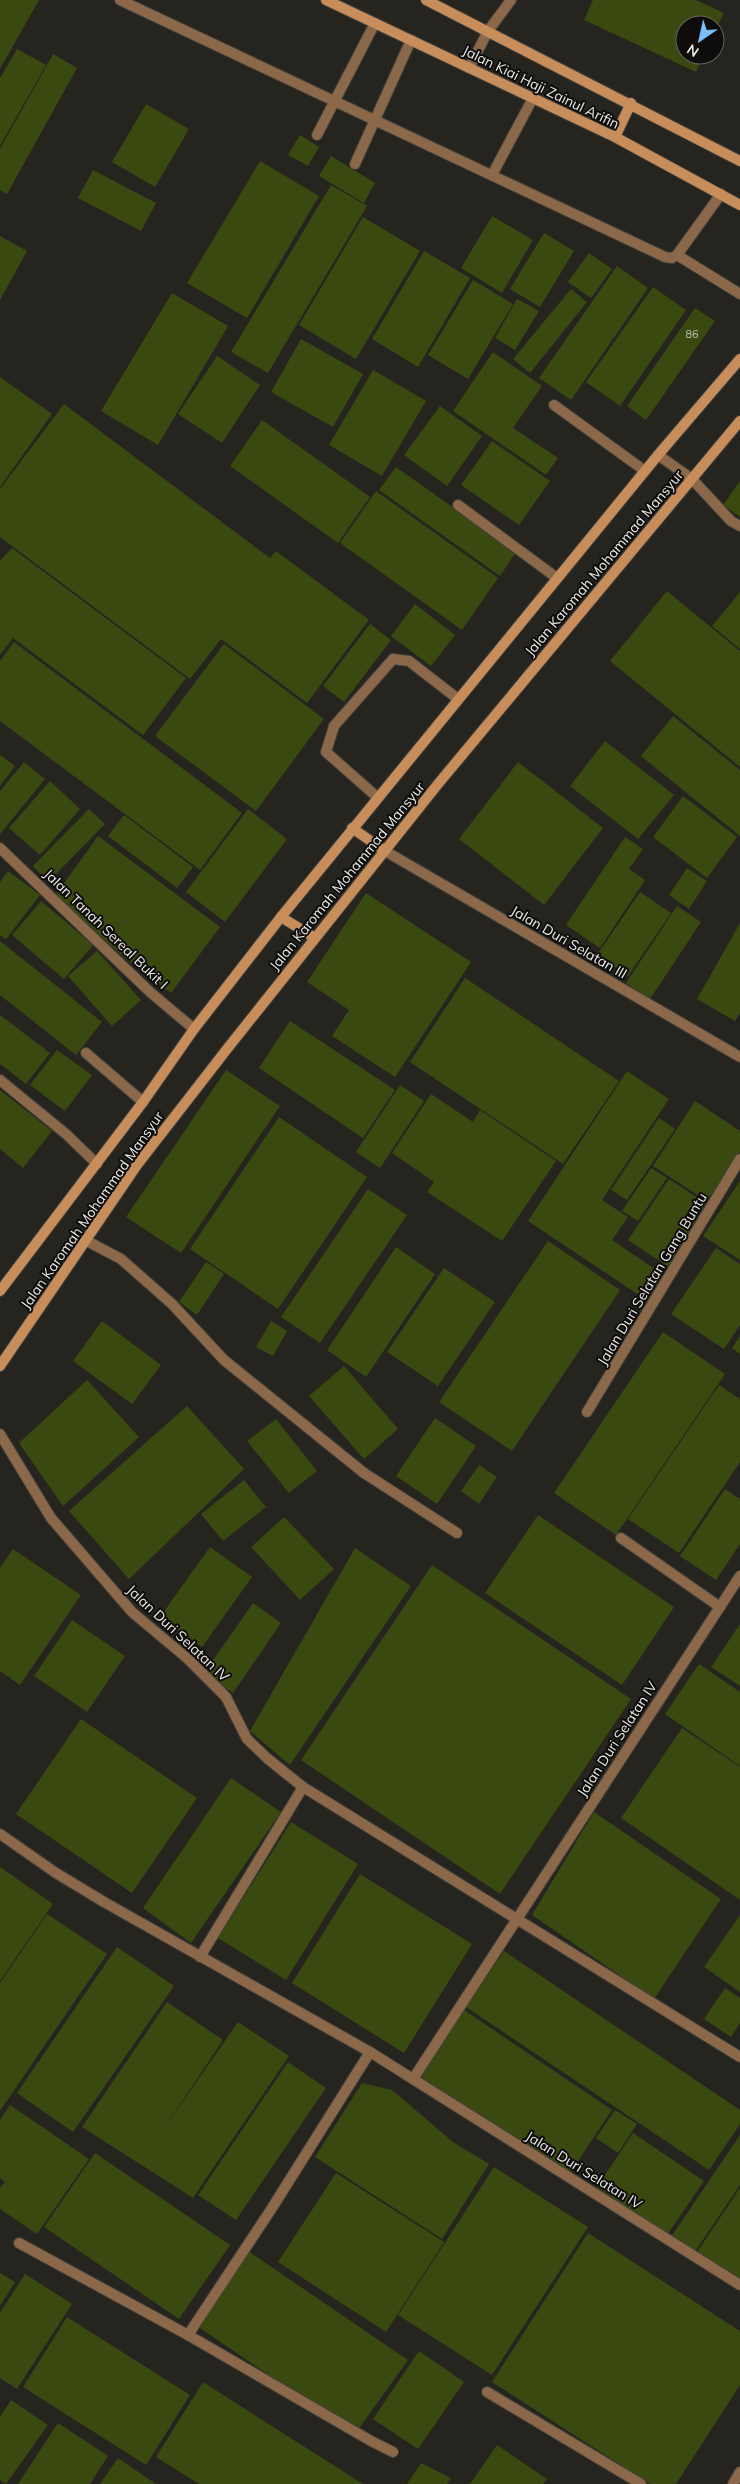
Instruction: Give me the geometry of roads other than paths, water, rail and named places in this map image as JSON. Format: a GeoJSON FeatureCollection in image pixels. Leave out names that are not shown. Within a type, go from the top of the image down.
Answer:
{"type":"FeatureCollection","features":[{"type":"Feature","properties":{"kind":"main road","name":"Jalan Kiai Haji Zainul Arifin"},"geometry":{"type":"LineString","coordinates":[[326,0],[615,137],[740,205]]}},
{"type":"Feature","properties":{"kind":"main road","name":"Jalan Kiai Haji Zainul Arifin"},"geometry":{"type":"LineString","coordinates":[[426,0],[631,103],[740,161]]}},
{"type":"Feature","properties":{"kind":"main road"},"geometry":{"type":"LineString","coordinates":[[615,137],[631,103]]}},
{"type":"Feature","properties":{"kind":"main road","name":"Jalan Karomah Mohammad Mansyur"},"geometry":{"type":"LineString","coordinates":[[0,1292],[143,1102],[194,1029],[281,917],[658,455],[740,359]]}},
{"type":"Feature","properties":{"kind":"main road","name":"Jalan Karomah Mohammad Mansyur"},"geometry":{"type":"LineString","coordinates":[[0,1366],[137,1165],[384,851],[740,421]]}},
{"type":"Feature","properties":{"kind":"main road"},"geometry":{"type":"LineString","coordinates":[[352,828],[384,851]]}},
{"type":"Feature","properties":{"kind":"main road"},"geometry":{"type":"LineString","coordinates":[[281,917],[315,938]]}},
{"type":"Feature","properties":{"kind":"street"},"geometry":{"type":"LineString","coordinates":[[120,0],[665,257],[672,258],[677,255],[721,194]]}},
{"type":"Feature","properties":{"kind":"street"},"geometry":{"type":"LineString","coordinates":[[469,68],[488,31],[510,0]]}},
{"type":"Feature","properties":{"kind":"street"},"geometry":{"type":"LineString","coordinates":[[317,135],[375,23]]}},
{"type":"Feature","properties":{"kind":"street"},"geometry":{"type":"LineString","coordinates":[[355,164],[411,40]]}},
{"type":"Feature","properties":{"kind":"street"},"geometry":{"type":"LineString","coordinates":[[492,175],[533,98]]}},
{"type":"Feature","properties":{"kind":"street"},"geometry":{"type":"LineString","coordinates":[[677,255],[740,294]]}},
{"type":"Feature","properties":{"kind":"street"},"geometry":{"type":"LineString","coordinates":[[554,405],[645,471]]}},
{"type":"Feature","properties":{"kind":"street"},"geometry":{"type":"LineString","coordinates":[[658,455],[692,479],[731,521],[740,526]]}},
{"type":"Feature","properties":{"kind":"street"},"geometry":{"type":"LineString","coordinates":[[458,505],[557,578]]}},
{"type":"Feature","properties":{"kind":"street"},"geometry":{"type":"LineString","coordinates":[[377,797],[326,752],[334,726],[393,659],[409,661],[458,699]]}},
{"type":"Feature","properties":{"kind":"street","name":"Jalan Tanah Sereal Bukit I"},"geometry":{"type":"LineString","coordinates":[[0,848],[150,992],[194,1029]]}},
{"type":"Feature","properties":{"kind":"street","name":"Jalan Duri Selatan III"},"geometry":{"type":"LineString","coordinates":[[384,851],[740,1057]]}},
{"type":"Feature","properties":{"kind":"street"},"geometry":{"type":"LineString","coordinates":[[86,1053],[143,1102]]}},
{"type":"Feature","properties":{"kind":"street"},"geometry":{"type":"LineString","coordinates":[[0,1080],[66,1134],[97,1164]]}},
{"type":"Feature","properties":{"kind":"street","name":"Jalan Duri Selatan Gang Buntu"},"geometry":{"type":"LineString","coordinates":[[587,1412],[740,1160]]}},
{"type":"Feature","properties":{"kind":"street"},"geometry":{"type":"LineString","coordinates":[[87,1241],[121,1259],[172,1304],[224,1360],[364,1473],[458,1533]]}},
{"type":"Feature","properties":{"kind":"street","name":"Jalan Duri Selatan IV"},"geometry":{"type":"LineString","coordinates":[[0,1434],[52,1518],[132,1612],[188,1658],[220,1690],[226,1697],[247,1739],[268,1759],[303,1787],[740,2057]]}},
{"type":"Feature","properties":{"kind":"street"},"geometry":{"type":"LineString","coordinates":[[621,1538],[720,1607]]}},
{"type":"Feature","properties":{"kind":"street","name":"Jalan Duri Selatan IV"},"geometry":{"type":"LineString","coordinates":[[413,2079],[740,1576]]}},
{"type":"Feature","properties":{"kind":"street"},"geometry":{"type":"LineString","coordinates":[[200,1957],[303,1787]]}},
{"type":"Feature","properties":{"kind":"street","name":"Jalan Duri Selatan IV"},"geometry":{"type":"LineString","coordinates":[[0,1834],[56,1873],[200,1957],[370,2052],[740,2285]]}},
{"type":"Feature","properties":{"kind":"street"},"geometry":{"type":"LineString","coordinates":[[188,2335],[272,2208],[370,2052]]}},
{"type":"Feature","properties":{"kind":"street"},"geometry":{"type":"LineString","coordinates":[[19,2243],[188,2335],[393,2452]]}},
{"type":"Feature","properties":{"kind":"street"},"geometry":{"type":"LineString","coordinates":[[487,2392],[641,2484]]}},
{"type":"Feature","properties":{"kind":"street"},"geometry":{"type":"LineString","coordinates":[[733,2484],[740,2472]]}}]}
